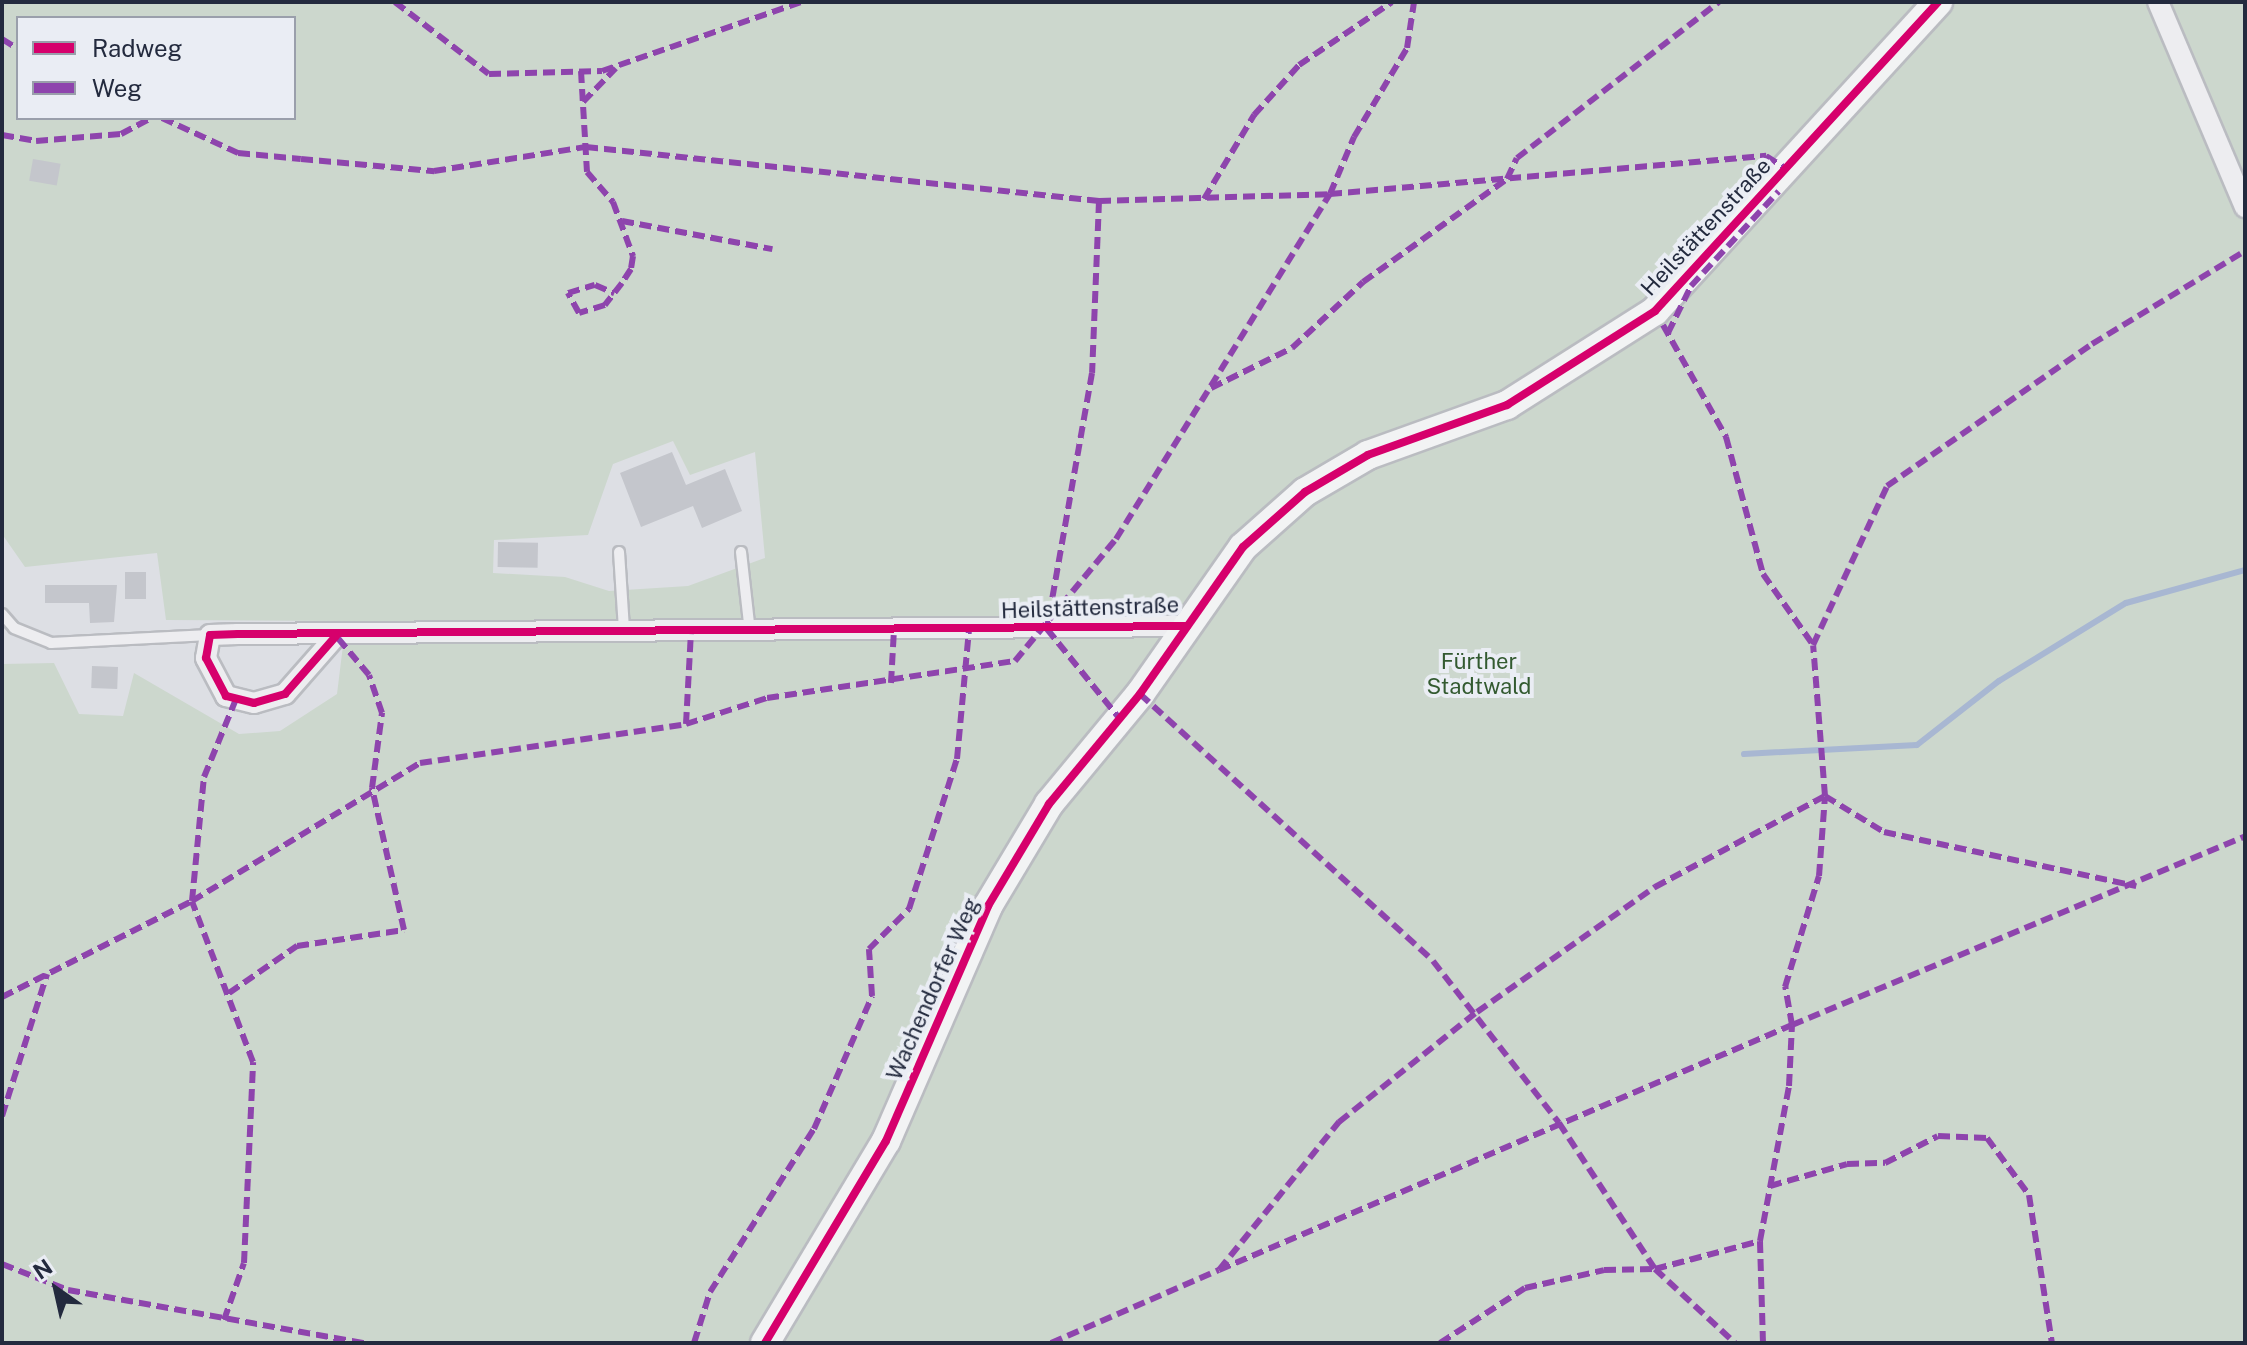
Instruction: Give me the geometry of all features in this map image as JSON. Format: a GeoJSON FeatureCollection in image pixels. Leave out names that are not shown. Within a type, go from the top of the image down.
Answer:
{"type":"FeatureCollection","features":[{"type":"Feature","properties":{"kind":"street","name":"Heilstättenstraße"},"geometry":{"type":"LineString","coordinates":[[210,635],[1187,626],[1243,547],[1305,492],[1368,455],[1507,405],[1655,311],[1938,2]]}},
{"type":"Feature","properties":{"kind":"street"},"geometry":{"type":"LineString","coordinates":[[2158,2],[2245,207]]}},
{"type":"Feature","properties":{"kind":"street","name":"Wachendorfer Weg"},"geometry":{"type":"LineString","coordinates":[[765,1343],[886,1141],[988,906],[1049,804],[1187,626]]}},
{"type":"Feature","properties":{"kind":"street"},"geometry":{"type":"LineString","coordinates":[[210,635],[206,658],[226,696],[254,703],[285,694],[336,636]]}},
{"type":"Feature","properties":{"kind":"lane"},"geometry":{"type":"LineString","coordinates":[[619,552],[624,630]]}},
{"type":"Feature","properties":{"kind":"lane"},"geometry":{"type":"LineString","coordinates":[[741,552],[750,632]]}},
{"type":"Feature","properties":{"kind":"lane"},"geometry":{"type":"LineString","coordinates":[[2,614],[14,628],[51,643],[210,635]]}},
{"type":"Feature","properties":{"kind":"green space","name":"Fürther Stadtwald"},"geometry":{"type":"Polygon","coordinates":[[[2,2],[2245,2],[2245,1343],[2,1343],[2,664],[54,663],[79,714],[123,716],[134,673],[239,734],[280,731],[337,694],[346,621],[166,620],[157,553],[25,567],[2,534],[2,2]],[[673,441],[613,464],[588,535],[494,540],[493,573],[565,577],[609,591],[688,586],[765,558],[755,452],[690,475],[673,441]]]}},
{"type":"Feature","properties":{"kind":"building"},"geometry":{"type":"Polygon","coordinates":[[[33,159],[61,164],[57,186],[29,181],[33,159]]]}},
{"type":"Feature","properties":{"kind":"building"},"geometry":{"type":"Polygon","coordinates":[[[672,452],[686,485],[725,469],[742,511],[702,528],[693,506],[641,527],[620,473],[672,452]]]}},
{"type":"Feature","properties":{"kind":"building"},"geometry":{"type":"Polygon","coordinates":[[[498,542],[538,543],[538,568],[498,567],[498,542]]]}},
{"type":"Feature","properties":{"kind":"building"},"geometry":{"type":"Polygon","coordinates":[[[125,572],[146,572],[146,599],[125,599],[125,572]]]}},
{"type":"Feature","properties":{"kind":"building"},"geometry":{"type":"Polygon","coordinates":[[[45,585],[117,585],[114,622],[90,623],[89,603],[45,603],[45,585]]]}},
{"type":"Feature","properties":{"kind":"building"},"geometry":{"type":"Polygon","coordinates":[[[92,666],[118,667],[117,689],[91,688],[92,666]]]}},
{"type":"Feature","properties":{"kind":"waterway"},"geometry":{"type":"LineString","coordinates":[[1744,754],[1917,745],[1999,681],[2126,603],[2245,570]]}},
{"type":"Feature","properties":{"kind":"marked path"},"geometry":{"type":"LineString","coordinates":[[395,2],[489,74],[602,71],[801,2]]}},
{"type":"Feature","properties":{"kind":"marked path"},"geometry":{"type":"LineString","coordinates":[[1204,199],[1254,115],[1299,65],[1392,2]]}},
{"type":"Feature","properties":{"kind":"marked path"},"geometry":{"type":"LineString","coordinates":[[2,997],[192,901],[420,763],[686,724],[767,698],[1015,661],[1116,539],[1330,194],[1354,137],[1407,48],[1414,2]]}},
{"type":"Feature","properties":{"kind":"marked path"},"geometry":{"type":"LineString","coordinates":[[1211,388],[1292,348],[1363,282],[1507,179],[1517,158],[1719,2]]}},
{"type":"Feature","properties":{"kind":"marked path"},"geometry":{"type":"LineString","coordinates":[[2,39],[16,48]]}},
{"type":"Feature","properties":{"kind":"marked path"},"geometry":{"type":"LineString","coordinates":[[583,102],[616,68]]}},
{"type":"Feature","properties":{"kind":"marked path"},"geometry":{"type":"LineString","coordinates":[[581,71],[587,172],[613,202],[633,256],[631,269],[622,283],[605,305],[579,313],[568,293],[595,285],[614,293]]}},
{"type":"Feature","properties":{"kind":"marked path"},"geometry":{"type":"LineString","coordinates":[[2,135],[36,141],[121,134],[147,120]]}},
{"type":"Feature","properties":{"kind":"marked path"},"geometry":{"type":"LineString","coordinates":[[166,120],[238,153],[434,171],[586,147],[1099,201],[1330,194],[1766,156],[1787,169]]}},
{"type":"Feature","properties":{"kind":"marked path"},"geometry":{"type":"LineString","coordinates":[[1668,333],[1691,286],[1779,191]]}},
{"type":"Feature","properties":{"kind":"marked path"},"geometry":{"type":"LineString","coordinates":[[1099,201],[1092,373],[1047,629],[1120,719]]}},
{"type":"Feature","properties":{"kind":"marked path"},"geometry":{"type":"LineString","coordinates":[[622,221],[772,249]]}},
{"type":"Feature","properties":{"kind":"marked path"},"geometry":{"type":"LineString","coordinates":[[1219,1270],[1792,1025],[1785,987],[1819,876],[1825,796],[1813,645],[1887,486],[2092,344],[2245,251]]}},
{"type":"Feature","properties":{"kind":"marked path"},"geometry":{"type":"LineString","coordinates":[[1663,325],[1726,437],[1763,574],[1813,645]]}},
{"type":"Feature","properties":{"kind":"marked path"},"geometry":{"type":"LineString","coordinates":[[694,1343],[710,1292],[814,1129],[872,996],[869,949],[909,909],[957,759],[969,629]]}},
{"type":"Feature","properties":{"kind":"marked path"},"geometry":{"type":"LineString","coordinates":[[891,683],[894,630]]}},
{"type":"Feature","properties":{"kind":"marked path"},"geometry":{"type":"LineString","coordinates":[[686,724],[691,631]]}},
{"type":"Feature","properties":{"kind":"marked path"},"geometry":{"type":"LineString","coordinates":[[229,993],[297,946],[404,930],[372,788],[382,713],[369,675],[336,636]]}},
{"type":"Feature","properties":{"kind":"marked path"},"geometry":{"type":"LineString","coordinates":[[1140,694],[1433,961],[1559,1123],[1655,1269],[1735,1343]]}},
{"type":"Feature","properties":{"kind":"marked path"},"geometry":{"type":"LineString","coordinates":[[224,1320],[244,1263],[253,1062],[192,901],[204,777],[236,699]]}},
{"type":"Feature","properties":{"kind":"marked path"},"geometry":{"type":"LineString","coordinates":[[1051,1343],[1219,1270],[1339,1122],[1477,1012],[1655,887],[1825,796],[1884,832],[2136,886]]}},
{"type":"Feature","properties":{"kind":"marked path"},"geometry":{"type":"LineString","coordinates":[[1763,1343],[1760,1241],[1789,1086],[1792,1025],[2245,836]]}},
{"type":"Feature","properties":{"kind":"marked path"},"geometry":{"type":"LineString","coordinates":[[2,1116],[47,974]]}},
{"type":"Feature","properties":{"kind":"marked path"},"geometry":{"type":"LineString","coordinates":[[1770,1186],[1847,1164],[1885,1163],[1938,1136],[1987,1138],[2029,1195],[2052,1343]]}},
{"type":"Feature","properties":{"kind":"marked path"},"geometry":{"type":"LineString","coordinates":[[1440,1343],[1525,1288],[1604,1270],[1655,1269],[1760,1241]]}},
{"type":"Feature","properties":{"kind":"marked path"},"geometry":{"type":"LineString","coordinates":[[2,1264],[68,1290],[364,1343]]}},
{"type":"Feature","properties":{"kind":"cycle path"},"geometry":{"type":"LineString","coordinates":[[765,1343],[886,1141],[988,906],[1049,804],[1140,694],[1243,547],[1305,492],[1368,455],[1507,405],[1655,311],[1938,2]]}},
{"type":"Feature","properties":{"kind":"cycle path"},"geometry":{"type":"LineString","coordinates":[[336,636],[285,694],[254,703],[226,696],[206,658],[210,635],[238,634],[1187,626]]}}]}
